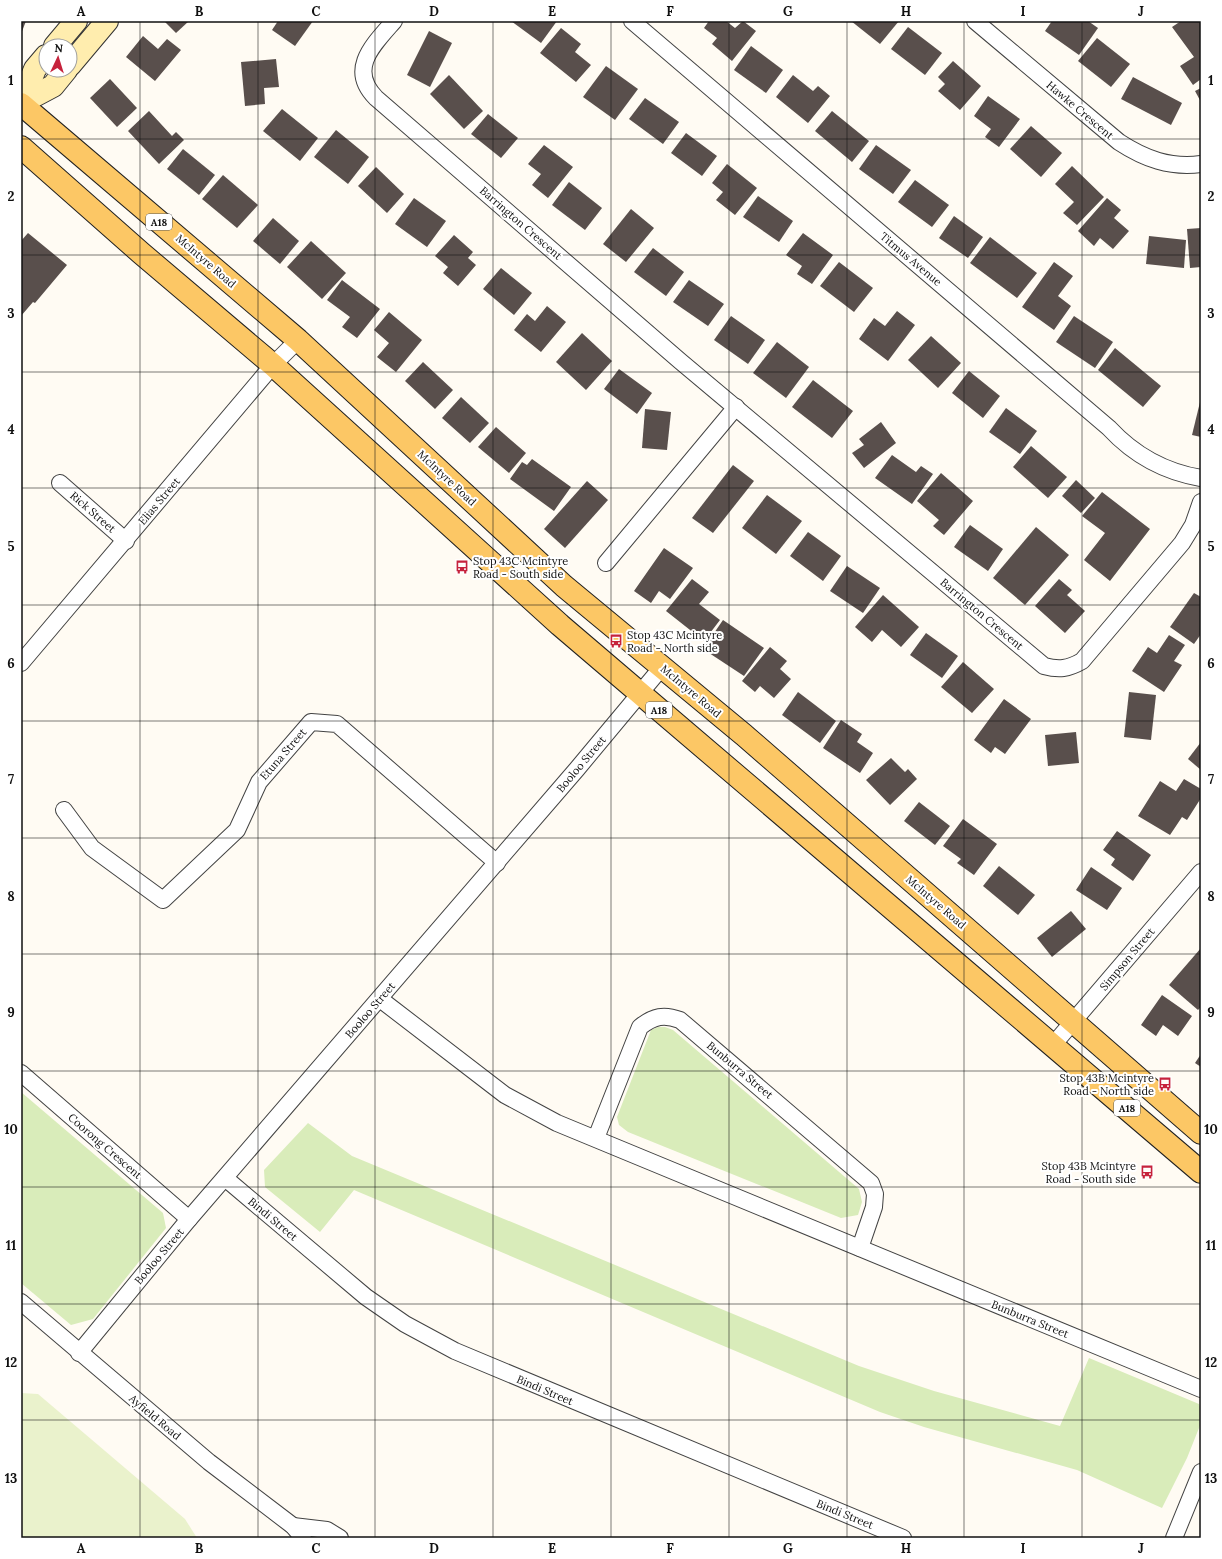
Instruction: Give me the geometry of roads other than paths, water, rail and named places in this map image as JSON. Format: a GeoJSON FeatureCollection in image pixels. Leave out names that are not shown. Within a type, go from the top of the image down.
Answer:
{"type":"FeatureCollection","features":[{"type":"Feature","properties":{"kind":"main road","name":"McIntyre Road"},"geometry":{"type":"LineString","coordinates":[[21,103],[298,340],[564,586],[744,735],[1201,1133]]}},
{"type":"Feature","properties":{"kind":"main road","name":"A18"},"geometry":{"type":"LineString","coordinates":[[21,147],[140,253],[274,365],[560,625],[1201,1172]]}},
{"type":"Feature","properties":{"kind":"street"},"geometry":{"type":"LineString","coordinates":[[62,38],[76,21]]}},
{"type":"Feature","properties":{"kind":"street"},"geometry":{"type":"LineString","coordinates":[[78,55],[107,21]]}},
{"type":"Feature","properties":{"kind":"street","name":"Barrington Crescent"},"geometry":{"type":"LineString","coordinates":[[394,21],[366,57],[363,75],[366,85],[372,95],[736,407],[1044,666],[1056,669],[1071,667],[1082,661],[1182,543],[1193,525],[1201,502]]}},
{"type":"Feature","properties":{"kind":"street","name":"Titmus Avenue"},"geometry":{"type":"LineString","coordinates":[[632,21],[1103,423],[1128,447],[1152,462],[1170,470],[1201,478]]}},
{"type":"Feature","properties":{"kind":"street","name":"Hawke Crescent"},"geometry":{"type":"LineString","coordinates":[[975,21],[1119,142],[1136,153],[1168,164],[1201,164]]}},
{"type":"Feature","properties":{"kind":"street"},"geometry":{"type":"LineString","coordinates":[[21,103],[38,66]]}},
{"type":"Feature","properties":{"kind":"street"},"geometry":{"type":"LineString","coordinates":[[21,103],[53,86],[60,78]]}},
{"type":"Feature","properties":{"kind":"street","name":"Elias Street"},"geometry":{"type":"LineString","coordinates":[[21,663],[274,365],[298,340]]}},
{"type":"Feature","properties":{"kind":"street"},"geometry":{"type":"LineString","coordinates":[[606,563],[736,407]]}},
{"type":"Feature","properties":{"kind":"street","name":"Rick Street"},"geometry":{"type":"LineString","coordinates":[[60,483],[126,541]]}},
{"type":"Feature","properties":{"kind":"street","name":"Booloo Street"},"geometry":{"type":"LineString","coordinates":[[79,1353],[189,1219],[497,863],[662,667]]}},
{"type":"Feature","properties":{"kind":"street","name":"Etuna Street"},"geometry":{"type":"LineString","coordinates":[[64,810],[92,848],[163,900],[237,830],[259,782],[311,722],[337,724],[497,863]]}},
{"type":"Feature","properties":{"kind":"street","name":"Simpson Street"},"geometry":{"type":"LineString","coordinates":[[1053,1045],[1201,872]]}},
{"type":"Feature","properties":{"kind":"street","name":"Bunburra Street"},"geometry":{"type":"LineString","coordinates":[[380,999],[504,1095],[557,1122],[1201,1389]]}},
{"type":"Feature","properties":{"kind":"street","name":"Bunburra Street"},"geometry":{"type":"LineString","coordinates":[[596,1138],[640,1027],[649,1020],[659,1016],[669,1016],[680,1020],[871,1182],[875,1194],[874,1207],[860,1248]]}},
{"type":"Feature","properties":{"kind":"street","name":"Coorong Crescent"},"geometry":{"type":"LineString","coordinates":[[21,1074],[189,1219]]}},
{"type":"Feature","properties":{"kind":"street","name":"Bindi Street"},"geometry":{"type":"LineString","coordinates":[[225,1178],[366,1297],[405,1324],[455,1351],[903,1538]]}},
{"type":"Feature","properties":{"kind":"street","name":"Ayfield Road"},"geometry":{"type":"LineString","coordinates":[[21,1302],[79,1353],[209,1462],[298,1532],[327,1530],[340,1538]]}},
{"type":"Feature","properties":{"kind":"street"},"geometry":{"type":"LineString","coordinates":[[1174,1538],[1201,1472]]}},
{"type":"Feature","properties":{"kind":"place","name":"Stop 43C Mcintyre Road - South side"},"geometry":{"type":"Point","coordinates":[462,567]}},
{"type":"Feature","properties":{"kind":"place","name":"Stop 43C Mcintyre Road - North side"},"geometry":{"type":"Point","coordinates":[616,641]}},
{"type":"Feature","properties":{"kind":"place","name":"Stop 43B Mcintyre Road - North side"},"geometry":{"type":"Point","coordinates":[1165,1084]}},
{"type":"Feature","properties":{"kind":"place","name":"Stop 43B Mcintyre Road - South side"},"geometry":{"type":"Point","coordinates":[1147,1172]}}]}
